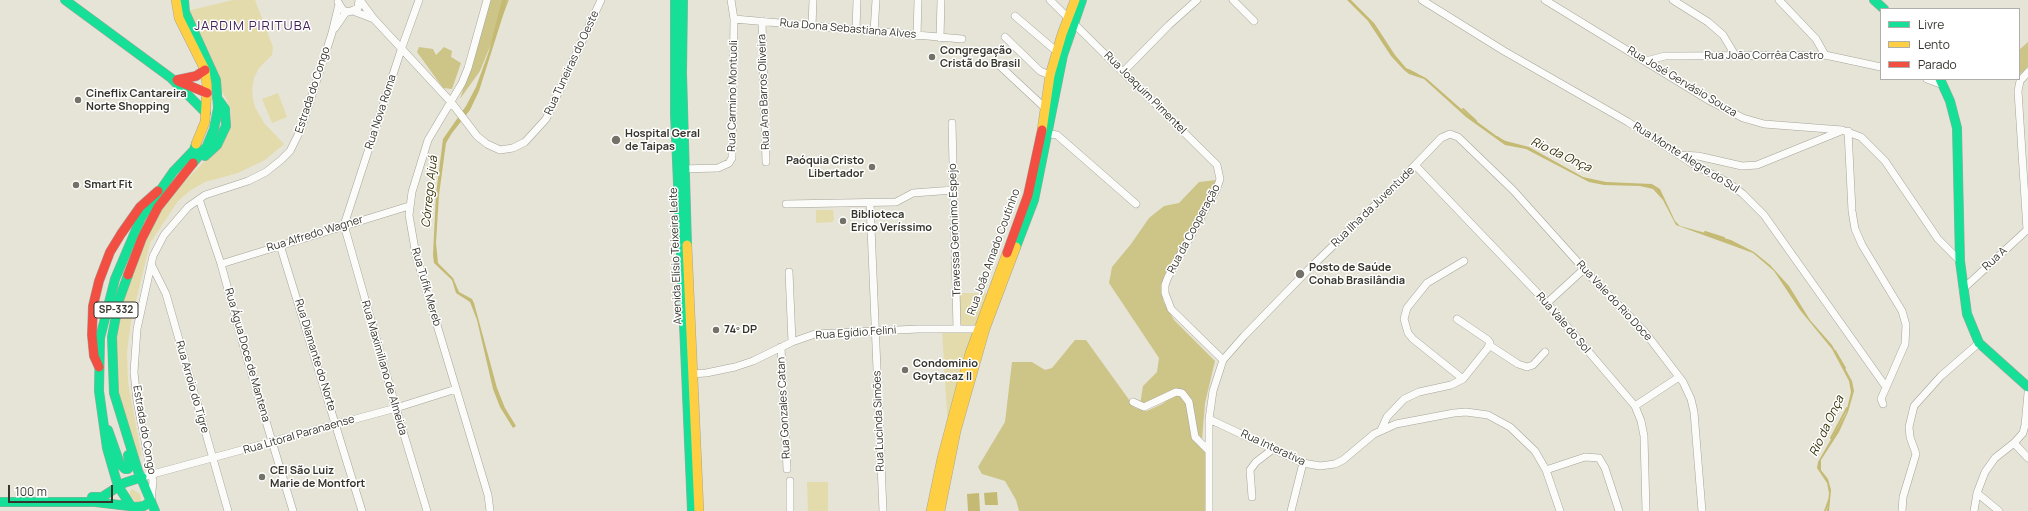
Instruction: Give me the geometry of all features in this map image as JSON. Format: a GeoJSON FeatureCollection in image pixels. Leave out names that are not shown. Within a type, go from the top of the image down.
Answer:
{"type":"FeatureCollection","features":[{"type":"Feature","properties":{"kind":"main road"},"geometry":{"type":"LineString","coordinates":[[65,0],[174,79],[206,113]]}},
{"type":"Feature","properties":{"kind":"main road","name":"SP-332"},"geometry":{"type":"LineString","coordinates":[[134,509],[118,486],[106,448],[99,367],[103,323],[115,279],[141,218],[159,190],[194,150],[201,136],[206,113],[207,93],[204,70],[179,18],[176,0]]}},
{"type":"Feature","properties":{"kind":"main road"},"geometry":{"type":"LineString","coordinates":[[184,0],[185,12],[214,72],[217,98]]}},
{"type":"Feature","properties":{"kind":"main road","name":"Avenida Elísio Teixeira Leite"},"geometry":{"type":"LineString","coordinates":[[675,0],[674,64],[681,169],[690,374],[699,511]]}},
{"type":"Feature","properties":{"kind":"main road","name":"Avenida Elísio Teixeira Leite"},"geometry":{"type":"LineString","coordinates":[[681,169],[683,0]]}},
{"type":"Feature","properties":{"kind":"main road","name":"Rua João Amado Coutinho"},"geometry":{"type":"LineString","coordinates":[[1045,133],[1045,108],[1075,0]]}},
{"type":"Feature","properties":{"kind":"main road","name":"Rua João Amado Coutinho"},"geometry":{"type":"LineString","coordinates":[[931,511],[952,417],[1028,195],[1045,133],[1054,77],[1056,51],[1070,19],[1082,0]]}},
{"type":"Feature","properties":{"kind":"main road"},"geometry":{"type":"LineString","coordinates":[[1874,0],[1883,8]]}},
{"type":"Feature","properties":{"kind":"main road"},"geometry":{"type":"LineString","coordinates":[[174,79],[196,76],[204,70]]}},
{"type":"Feature","properties":{"kind":"main road"},"geometry":{"type":"LineString","coordinates":[[174,79],[217,98]]}},
{"type":"Feature","properties":{"kind":"main road"},"geometry":{"type":"LineString","coordinates":[[1942,82],[1957,128],[1960,262],[1967,314],[1979,342],[2028,387]]}},
{"type":"Feature","properties":{"kind":"main road","name":"SP-332"},"geometry":{"type":"LineString","coordinates":[[155,511],[132,451],[121,409],[114,393],[112,337],[119,300],[142,238],[158,207],[197,161],[217,145],[226,126],[225,109],[217,98]]}},
{"type":"Feature","properties":{"kind":"main road"},"geometry":{"type":"LineString","coordinates":[[99,367],[93,350],[92,323],[99,281],[110,252],[124,228],[140,207],[159,190]]}},
{"type":"Feature","properties":{"kind":"main road","name":"Rua João Amado Coutinho"},"geometry":{"type":"LineString","coordinates":[[940,511],[956,431],[982,329]]}},
{"type":"Feature","properties":{"kind":"main road","name":"Avenida Elísio Teixeira Leite"},"geometry":{"type":"LineString","coordinates":[[690,374],[692,511]]}},
{"type":"Feature","properties":{"kind":"main road"},"geometry":{"type":"LineString","coordinates":[[102,413],[122,469],[126,470],[130,467],[130,463],[120,425],[121,409]]}},
{"type":"Feature","properties":{"kind":"main road"},"geometry":{"type":"LineString","coordinates":[[0,500],[98,497],[106,495],[118,486],[142,477]]}},
{"type":"Feature","properties":{"kind":"main road"},"geometry":{"type":"LineString","coordinates":[[0,500],[95,502],[134,509],[144,506],[151,501]]}},
{"type":"Feature","properties":{"kind":"street","name":"Estrada do Congo"},"geometry":{"type":"LineString","coordinates":[[332,33],[349,12],[358,8],[360,0]]}},
{"type":"Feature","properties":{"kind":"street"},"geometry":{"type":"LineString","coordinates":[[360,0],[374,19],[402,47],[453,105]]}},
{"type":"Feature","properties":{"kind":"street","name":"Rua Nova Roma"},"geometry":{"type":"LineString","coordinates":[[344,225],[402,47],[419,0]]}},
{"type":"Feature","properties":{"kind":"street","name":"Rua Tufik Mereb"},"geometry":{"type":"LineString","coordinates":[[487,0],[468,68],[453,105],[428,140],[409,206],[411,230],[416,255],[488,495],[490,511]]}},
{"type":"Feature","properties":{"kind":"street","name":"Rua Tuneiras do Oeste"},"geometry":{"type":"LineString","coordinates":[[453,105],[481,140],[500,150],[514,148],[533,136],[551,111],[601,0]]}},
{"type":"Feature","properties":{"kind":"street","name":"Rua Carmino Montuoli"},"geometry":{"type":"LineString","coordinates":[[681,169],[722,167],[729,163],[732,158],[734,19],[731,0]]}},
{"type":"Feature","properties":{"kind":"street"},"geometry":{"type":"LineString","coordinates":[[812,26],[813,0]]}},
{"type":"Feature","properties":{"kind":"street"},"geometry":{"type":"LineString","coordinates":[[856,30],[857,0]]}},
{"type":"Feature","properties":{"kind":"street"},"geometry":{"type":"LineString","coordinates":[[874,32],[876,0]]}},
{"type":"Feature","properties":{"kind":"street"},"geometry":{"type":"LineString","coordinates":[[917,36],[918,0]]}},
{"type":"Feature","properties":{"kind":"street"},"geometry":{"type":"LineString","coordinates":[[940,38],[941,0]]}},
{"type":"Feature","properties":{"kind":"street","name":"Rua Joaquim Pimentel"},"geometry":{"type":"LineString","coordinates":[[1050,0],[1214,160],[1220,171]]}},
{"type":"Feature","properties":{"kind":"street"},"geometry":{"type":"LineString","coordinates":[[1124,71],[1169,25],[1197,0]]}},
{"type":"Feature","properties":{"kind":"street"},"geometry":{"type":"LineString","coordinates":[[1233,0],[1254,21]]}},
{"type":"Feature","properties":{"kind":"street","name":"Rua Monte Alegre do Sul"},"geometry":{"type":"LineString","coordinates":[[1422,0],[1680,155],[1692,164],[1734,187],[1757,207],[1886,387]]}},
{"type":"Feature","properties":{"kind":"street","name":"Rua José Gervásio Souza"},"geometry":{"type":"LineString","coordinates":[[1545,0],[1710,101],[1750,121],[1764,124],[1845,131],[1867,142],[1885,161],[1938,239],[1960,262]]}},
{"type":"Feature","properties":{"kind":"street"},"geometry":{"type":"LineString","coordinates":[[1673,0],[1708,22],[1723,35],[1735,55]]}},
{"type":"Feature","properties":{"kind":"street"},"geometry":{"type":"LineString","coordinates":[[1779,0],[1811,32],[1825,55]]}},
{"type":"Feature","properties":{"kind":"street","name":"Estrada do Congo"},"geometry":{"type":"LineString","coordinates":[[151,501],[154,487],[137,401],[134,372],[137,330],[151,264],[164,235],[180,215],[199,199],[213,192],[259,176],[276,165],[286,156],[301,130],[332,33],[339,2]]}},
{"type":"Feature","properties":{"kind":"street"},"geometry":{"type":"LineString","coordinates":[[339,2],[349,12],[374,19]]}},
{"type":"Feature","properties":{"kind":"street"},"geometry":{"type":"LineString","coordinates":[[1015,16],[1056,51]]}},
{"type":"Feature","properties":{"kind":"street","name":"Rua Dona Sebastiana Alves"},"geometry":{"type":"LineString","coordinates":[[734,19],[962,39]]}},
{"type":"Feature","properties":{"kind":"street","name":"Rua Ana Barros Oliveira"},"geometry":{"type":"LineString","coordinates":[[762,21],[766,162]]}},
{"type":"Feature","properties":{"kind":"street"},"geometry":{"type":"LineString","coordinates":[[1005,37],[1040,71],[1054,77]]}},
{"type":"Feature","properties":{"kind":"street","name":"Rua João Corrêa Castro"},"geometry":{"type":"LineString","coordinates":[[1646,61],[1666,56],[1825,55],[1880,67]]}},
{"type":"Feature","properties":{"kind":"street"},"geometry":{"type":"LineString","coordinates":[[1000,66],[1045,108]]}},
{"type":"Feature","properties":{"kind":"street"},"geometry":{"type":"LineString","coordinates":[[2028,72],[2020,82],[2018,91],[2028,229]]}},
{"type":"Feature","properties":{"kind":"street"},"geometry":{"type":"LineString","coordinates":[[1932,80],[1942,82]]}},
{"type":"Feature","properties":{"kind":"street","name":"Travessa Gerônimo Espejo"},"geometry":{"type":"LineString","coordinates":[[952,123],[957,328]]}},
{"type":"Feature","properties":{"kind":"street"},"geometry":{"type":"LineString","coordinates":[[1680,155],[1698,156],[1742,166],[1757,166],[1845,131],[1855,229],[1862,246],[1902,311],[1906,325],[1905,344],[1881,399],[1883,404]]}},
{"type":"Feature","properties":{"kind":"street"},"geometry":{"type":"LineString","coordinates":[[1045,133],[1057,135],[1136,204]]}},
{"type":"Feature","properties":{"kind":"street","name":"Rua Ilha da Juventude"},"geometry":{"type":"LineString","coordinates":[[1209,511],[1209,419],[1213,391],[1223,360],[1310,267],[1446,135]]}},
{"type":"Feature","properties":{"kind":"street","name":"Rua Vale do Rio Doce"},"geometry":{"type":"LineString","coordinates":[[1446,135],[1458,137],[1513,190],[1584,269],[1644,331],[1679,377],[1687,389],[1694,412],[1702,511]]}},
{"type":"Feature","properties":{"kind":"street","name":"Rua Vale do Sol"},"geometry":{"type":"LineString","coordinates":[[1415,166],[1547,303],[1635,406],[1642,421],[1644,436],[1646,511]]}},
{"type":"Feature","properties":{"kind":"street","name":"Rua da Cooperação"},"geometry":{"type":"LineString","coordinates":[[1220,171],[1217,188],[1168,277],[1165,285],[1165,293],[1171,309],[1223,360]]}},
{"type":"Feature","properties":{"kind":"street"},"geometry":{"type":"LineString","coordinates":[[786,204],[870,204],[899,202],[910,194],[918,192],[954,190]]}},
{"type":"Feature","properties":{"kind":"street","name":"Rua Água Doce de Mantena"},"geometry":{"type":"LineString","coordinates":[[199,199],[221,264],[293,511]]}},
{"type":"Feature","properties":{"kind":"street","name":"Rua Lucinda Simões"},"geometry":{"type":"LineString","coordinates":[[870,204],[883,511]]}},
{"type":"Feature","properties":{"kind":"street","name":"Rua Alfredo Wagner"},"geometry":{"type":"LineString","coordinates":[[221,264],[280,244],[409,206]]}},
{"type":"Feature","properties":{"kind":"street","name":"Rua Maximiliano de Almeida"},"geometry":{"type":"LineString","coordinates":[[344,225],[427,511]]}},
{"type":"Feature","properties":{"kind":"street","name":"Rua A"},"geometry":{"type":"LineString","coordinates":[[1963,289],[2028,229]]}},
{"type":"Feature","properties":{"kind":"street","name":"Rua Diamante do Norte"},"geometry":{"type":"LineString","coordinates":[[280,244],[337,424],[362,511]]}},
{"type":"Feature","properties":{"kind":"street"},"geometry":{"type":"LineString","coordinates":[[1463,379],[1413,339],[1408,333],[1404,319],[1407,308],[1427,283],[1464,262]]}},
{"type":"Feature","properties":{"kind":"street","name":"Rua Arroio do Tigre"},"geometry":{"type":"LineString","coordinates":[[151,264],[166,294],[228,511]]}},
{"type":"Feature","properties":{"kind":"street"},"geometry":{"type":"LineString","coordinates":[[1547,303],[1584,269]]}},
{"type":"Feature","properties":{"kind":"street"},"geometry":{"type":"LineString","coordinates":[[789,272],[792,342]]}},
{"type":"Feature","properties":{"kind":"street"},"geometry":{"type":"LineString","coordinates":[[1457,319],[1486,337],[1489,345],[1518,364],[1527,367],[1533,365],[1545,352]]}},
{"type":"Feature","properties":{"kind":"street","name":"Rua Egídio Felini"},"geometry":{"type":"LineString","coordinates":[[690,374],[735,367],[753,361],[792,342],[815,334],[957,328],[982,329]]}},
{"type":"Feature","properties":{"kind":"street"},"geometry":{"type":"LineString","coordinates":[[1902,511],[1903,497],[1916,454],[1910,436],[1909,427],[1914,406],[1940,376],[1979,342]]}},
{"type":"Feature","properties":{"kind":"street"},"geometry":{"type":"LineString","coordinates":[[1381,430],[1391,413],[1407,397],[1428,389],[1451,385],[1463,379],[1489,345]]}},
{"type":"Feature","properties":{"kind":"street","name":"Rua Gonzales Catan"},"geometry":{"type":"LineString","coordinates":[[781,347],[787,469]]}},
{"type":"Feature","properties":{"kind":"street"},"geometry":{"type":"LineString","coordinates":[[1635,406],[1679,377]]}},
{"type":"Feature","properties":{"kind":"street","name":"Rua Litoral Paranaense"},"geometry":{"type":"LineString","coordinates":[[142,477],[213,459],[396,408],[456,389]]}},
{"type":"Feature","properties":{"kind":"street"},"geometry":{"type":"LineString","coordinates":[[1133,402],[1144,408],[1176,392],[1182,393],[1189,402],[1194,433],[1208,450]]}},
{"type":"Feature","properties":{"kind":"street"},"geometry":{"type":"LineString","coordinates":[[1974,511],[1977,493],[1985,472],[1995,458],[2020,438],[2025,426],[2028,393]]}},
{"type":"Feature","properties":{"kind":"street","name":"Rua Interativa"},"geometry":{"type":"LineString","coordinates":[[1209,419],[1303,464],[1320,466],[1335,464],[1381,430],[1408,421],[1466,412],[1488,416],[1510,427],[1535,451],[1546,470],[1560,511]]}},
{"type":"Feature","properties":{"kind":"street"},"geometry":{"type":"LineString","coordinates":[[2014,443],[2028,458]]}},
{"type":"Feature","properties":{"kind":"street"},"geometry":{"type":"LineString","coordinates":[[1252,496],[1250,470],[1256,462],[1273,449]]}},
{"type":"Feature","properties":{"kind":"street"},"geometry":{"type":"LineString","coordinates":[[1546,470],[1585,457],[1599,458],[1605,468],[1619,511]]}},
{"type":"Feature","properties":{"kind":"street"},"geometry":{"type":"LineString","coordinates":[[1291,511],[1303,464]]}},
{"type":"Feature","properties":{"kind":"street"},"geometry":{"type":"LineString","coordinates":[[790,481],[790,511]]}},
{"type":"Feature","properties":{"kind":"street"},"geometry":{"type":"LineString","coordinates":[[1977,493],[1999,511]]}},
{"type":"Feature","properties":{"kind":"shaded area"},"geometry":{"type":"Polygon","coordinates":[[[233,0],[255,0],[273,47],[272,55],[259,68],[254,78],[252,90],[253,99],[255,107],[264,123],[284,144],[265,160],[238,173],[205,182],[191,190],[178,201],[150,243],[131,321],[127,353],[128,382],[141,453],[139,466],[115,378],[115,338],[124,292],[144,247],[151,227],[167,200],[220,145],[231,121],[231,111],[225,96],[220,89],[187,11],[233,0]]]}},
{"type":"Feature","properties":{"kind":"shaded area"},"geometry":{"type":"Polygon","coordinates":[[[490,0],[509,0],[480,71],[460,99],[490,0]]]}},
{"type":"Feature","properties":{"kind":"shaded area"},"geometry":{"type":"Polygon","coordinates":[[[502,0],[507,0],[506,6],[479,91],[470,110],[446,143],[439,195],[436,243],[438,263],[453,278],[459,292],[472,299],[474,303],[497,388],[505,408],[516,426],[513,428],[500,407],[493,389],[477,320],[470,302],[456,293],[452,280],[434,263],[433,255],[436,194],[443,139],[466,106],[476,87],[489,51],[502,0]]]}},
{"type":"Feature","properties":{"kind":"shaded area"},"geometry":{"type":"Polygon","coordinates":[[[1347,0],[1351,0],[1374,23],[1395,55],[1406,68],[1426,78],[1468,115],[1502,140],[1529,147],[1583,177],[1606,182],[1652,184],[1660,189],[1675,221],[1680,226],[1731,240],[1754,252],[1770,265],[1789,286],[1810,320],[1832,345],[1852,381],[1854,391],[1848,412],[1839,432],[1821,460],[1821,470],[1828,479],[1831,490],[1829,511],[1827,511],[1829,493],[1827,483],[1817,468],[1818,462],[1846,413],[1851,392],[1849,381],[1832,349],[1800,310],[1774,271],[1753,253],[1676,225],[1663,200],[1653,189],[1640,186],[1604,185],[1589,182],[1526,149],[1505,145],[1466,117],[1424,79],[1409,74],[1404,70],[1391,56],[1368,21],[1347,0]]]}},
{"type":"Feature","properties":{"kind":"shaded area"},"geometry":{"type":"Polygon","coordinates":[[[2028,42],[2028,67],[2020,74],[2020,49],[2028,42]]]}},
{"type":"Feature","properties":{"kind":"shaded area"},"geometry":{"type":"Polygon","coordinates":[[[419,47],[433,49],[436,55],[444,47],[452,51],[451,57],[461,63],[452,89],[443,88],[417,52],[419,47]]]}},
{"type":"Feature","properties":{"kind":"shaded area"},"geometry":{"type":"Polygon","coordinates":[[[278,93],[287,117],[272,123],[262,99],[278,93]]]}},
{"type":"Feature","properties":{"kind":"shaded area"},"geometry":{"type":"Polygon","coordinates":[[[1216,180],[1162,283],[1163,301],[1174,320],[1215,361],[1205,403],[1202,440],[1196,430],[1182,390],[1152,403],[1140,405],[1143,386],[1157,372],[1159,358],[1109,283],[1112,267],[1131,244],[1149,218],[1164,206],[1179,203],[1199,182],[1216,180]]]}},
{"type":"Feature","properties":{"kind":"shaded area"},"geometry":{"type":"Polygon","coordinates":[[[816,210],[833,210],[834,220],[832,222],[816,223],[816,210]]]}},
{"type":"Feature","properties":{"kind":"shaded area"},"geometry":{"type":"Polygon","coordinates":[[[958,293],[994,293],[948,430],[942,329],[957,328],[958,293]]]}},
{"type":"Feature","properties":{"kind":"shaded area"},"geometry":{"type":"Polygon","coordinates":[[[1075,340],[1086,340],[1135,408],[1147,411],[1179,394],[1187,405],[1190,427],[1206,450],[1207,511],[1019,511],[1016,500],[1005,481],[982,474],[978,467],[1005,422],[1012,362],[1032,362],[1045,370],[1052,368],[1075,340]]]}},
{"type":"Feature","properties":{"kind":"shaded area"},"geometry":{"type":"Polygon","coordinates":[[[807,482],[828,482],[828,511],[808,511],[807,482]]]}},
{"type":"Feature","properties":{"kind":"shaded area"},"geometry":{"type":"Polygon","coordinates":[[[132,489],[140,494],[142,503],[137,503],[130,495],[132,489]]]}},
{"type":"Feature","properties":{"kind":"shaded area"},"geometry":{"type":"Polygon","coordinates":[[[997,492],[998,505],[985,505],[984,493],[997,492]]]}},
{"type":"Feature","properties":{"kind":"shaded area"},"geometry":{"type":"Polygon","coordinates":[[[979,493],[980,511],[968,511],[967,494],[979,493]]]}},
{"type":"Feature","properties":{"kind":"waterway","name":"Rio da Onça"},"geometry":{"type":"LineString","coordinates":[[1374,25],[1385,42]]}},
{"type":"Feature","properties":{"kind":"waterway","name":"Rio da Onça"},"geometry":{"type":"LineString","coordinates":[[1408,70],[1416,74]]}},
{"type":"Feature","properties":{"kind":"waterway","name":"Rio da Onça"},"geometry":{"type":"LineString","coordinates":[[1463,109],[1476,121]]}},
{"type":"Feature","properties":{"kind":"waterway","name":"Rio da Onça"},"geometry":{"type":"LineString","coordinates":[[1497,137],[1505,142]]}},
{"type":"Feature","properties":{"kind":"waterway","name":"Rio da Onça"},"geometry":{"type":"LineString","coordinates":[[1705,232],[1724,238]]}},
{"type":"Feature","properties":{"kind":"waterway","name":"Rio da Onça"},"geometry":{"type":"LineString","coordinates":[[1835,351],[1845,368]]}},
{"type":"Feature","properties":{"kind":"waterway","name":"Rio da Onça"},"geometry":{"type":"LineString","coordinates":[[1831,438],[1847,408]]}},
{"type":"Feature","properties":{"kind":"waterway","name":"Rio da Onça"},"geometry":{"type":"LineString","coordinates":[[1825,511],[1829,500]]}},
{"type":"Feature","properties":{"kind":"traffic: fast"},"geometry":{"type":"LineString","coordinates":[[65,0],[171,78],[206,113]]}},
{"type":"Feature","properties":{"kind":"traffic: fast"},"geometry":{"type":"LineString","coordinates":[[184,0],[185,12],[216,80],[218,108],[214,129],[207,146],[193,163]]}},
{"type":"Feature","properties":{"kind":"traffic: fast"},"geometry":{"type":"LineString","coordinates":[[675,0],[675,114],[692,511]]}},
{"type":"Feature","properties":{"kind":"traffic: fast"},"geometry":{"type":"LineString","coordinates":[[683,0],[682,73],[687,245]]}},
{"type":"Feature","properties":{"kind":"traffic: fast"},"geometry":{"type":"LineString","coordinates":[[1016,247],[1034,200],[1063,55],[1082,0]]}},
{"type":"Feature","properties":{"kind":"traffic: fast"},"geometry":{"type":"LineString","coordinates":[[1874,0],[1883,8]]}},
{"type":"Feature","properties":{"kind":"traffic: fast"},"geometry":{"type":"LineString","coordinates":[[1940,80],[1950,101],[1957,128],[1960,261],[1967,314],[1979,343],[2028,387]]}},
{"type":"Feature","properties":{"kind":"traffic: fast"},"geometry":{"type":"LineString","coordinates":[[205,156],[217,145],[226,126],[225,109],[217,98]]}},
{"type":"Feature","properties":{"kind":"traffic: fast"},"geometry":{"type":"LineString","coordinates":[[137,511],[131,506],[118,486],[107,448],[99,391],[100,338],[115,279],[141,218],[173,172],[194,150],[196,144]]}},
{"type":"Feature","properties":{"kind":"traffic: fast"},"geometry":{"type":"LineString","coordinates":[[128,275],[119,300],[112,337],[114,393],[138,471],[155,511]]}},
{"type":"Feature","properties":{"kind":"traffic: fast"},"geometry":{"type":"LineString","coordinates":[[108,430],[120,464],[125,469],[128,469],[130,466],[128,455]]}},
{"type":"Feature","properties":{"kind":"traffic: fast"},"geometry":{"type":"LineString","coordinates":[[92,497],[102,497],[124,483],[142,477]]}},
{"type":"Feature","properties":{"kind":"traffic: fast"},"geometry":{"type":"LineString","coordinates":[[0,502],[95,502],[137,507],[144,506],[151,501]]}},
{"type":"Feature","properties":{"kind":"traffic: slow"},"geometry":{"type":"LineString","coordinates":[[176,0],[179,18],[205,70],[207,86],[205,122],[196,144]]}},
{"type":"Feature","properties":{"kind":"traffic: slow"},"geometry":{"type":"LineString","coordinates":[[1042,130],[1050,75],[1062,34],[1075,0]]}},
{"type":"Feature","properties":{"kind":"traffic: slow"},"geometry":{"type":"LineString","coordinates":[[687,245],[699,511]]}},
{"type":"Feature","properties":{"kind":"traffic: slow"},"geometry":{"type":"LineString","coordinates":[[940,511],[956,431],[985,329],[1016,247]]}},
{"type":"Feature","properties":{"kind":"traffic: slow"},"geometry":{"type":"LineString","coordinates":[[931,511],[942,458],[970,353],[1007,253]]}},
{"type":"Feature","properties":{"kind":"traffic: jam"},"geometry":{"type":"LineString","coordinates":[[177,80],[196,76],[205,70]]}},
{"type":"Feature","properties":{"kind":"traffic: jam"},"geometry":{"type":"LineString","coordinates":[[178,81],[207,93]]}},
{"type":"Feature","properties":{"kind":"traffic: jam"},"geometry":{"type":"LineString","coordinates":[[1007,253],[1028,195],[1042,130]]}},
{"type":"Feature","properties":{"kind":"traffic: jam"},"geometry":{"type":"LineString","coordinates":[[128,275],[142,238],[158,207],[193,163]]}},
{"type":"Feature","properties":{"kind":"traffic: jam"},"geometry":{"type":"LineString","coordinates":[[99,367],[94,356],[92,335],[93,306],[99,281],[110,252],[121,234],[140,207],[158,191]]}},
{"type":"Feature","properties":{"kind":"place","name":"Congregação Cristã do Brasil"},"geometry":{"type":"Point","coordinates":[932,57]}},
{"type":"Feature","properties":{"kind":"place","name":"Cineflix Cantareira Norte Shopping"},"geometry":{"type":"Point","coordinates":[78,100]}},
{"type":"Feature","properties":{"kind":"place","name":"Hospital Geral de Taipas"},"geometry":{"type":"Point","coordinates":[616,140]}},
{"type":"Feature","properties":{"kind":"place","name":"Paóquia Cristo Libertador"},"geometry":{"type":"Point","coordinates":[872,167]}},
{"type":"Feature","properties":{"kind":"place","name":"Smart Fit"},"geometry":{"type":"Point","coordinates":[76,185]}},
{"type":"Feature","properties":{"kind":"place","name":"Biblioteca Erico Veríssimo"},"geometry":{"type":"Point","coordinates":[843,221]}},
{"type":"Feature","properties":{"kind":"place","name":"Posto de Saúde Cohab Brasilândia"},"geometry":{"type":"Point","coordinates":[1300,274]}},
{"type":"Feature","properties":{"kind":"place","name":"74º DP"},"geometry":{"type":"Point","coordinates":[716,330]}},
{"type":"Feature","properties":{"kind":"place","name":"Condominio Goytacaz II"},"geometry":{"type":"Point","coordinates":[905,370]}},
{"type":"Feature","properties":{"kind":"place","name":"CEI São Luiz Marie de Montfort"},"geometry":{"type":"Point","coordinates":[262,477]}},
{"type":"Feature","properties":{"kind":"district","name":"JARDIM PIRITUBA"},"geometry":{"type":"Point","coordinates":[253,26]}},
{"type":"Feature","properties":{"kind":"water label","name":"Córrego Ajuá"},"geometry":{"type":"Point","coordinates":[430,192]}}]}
